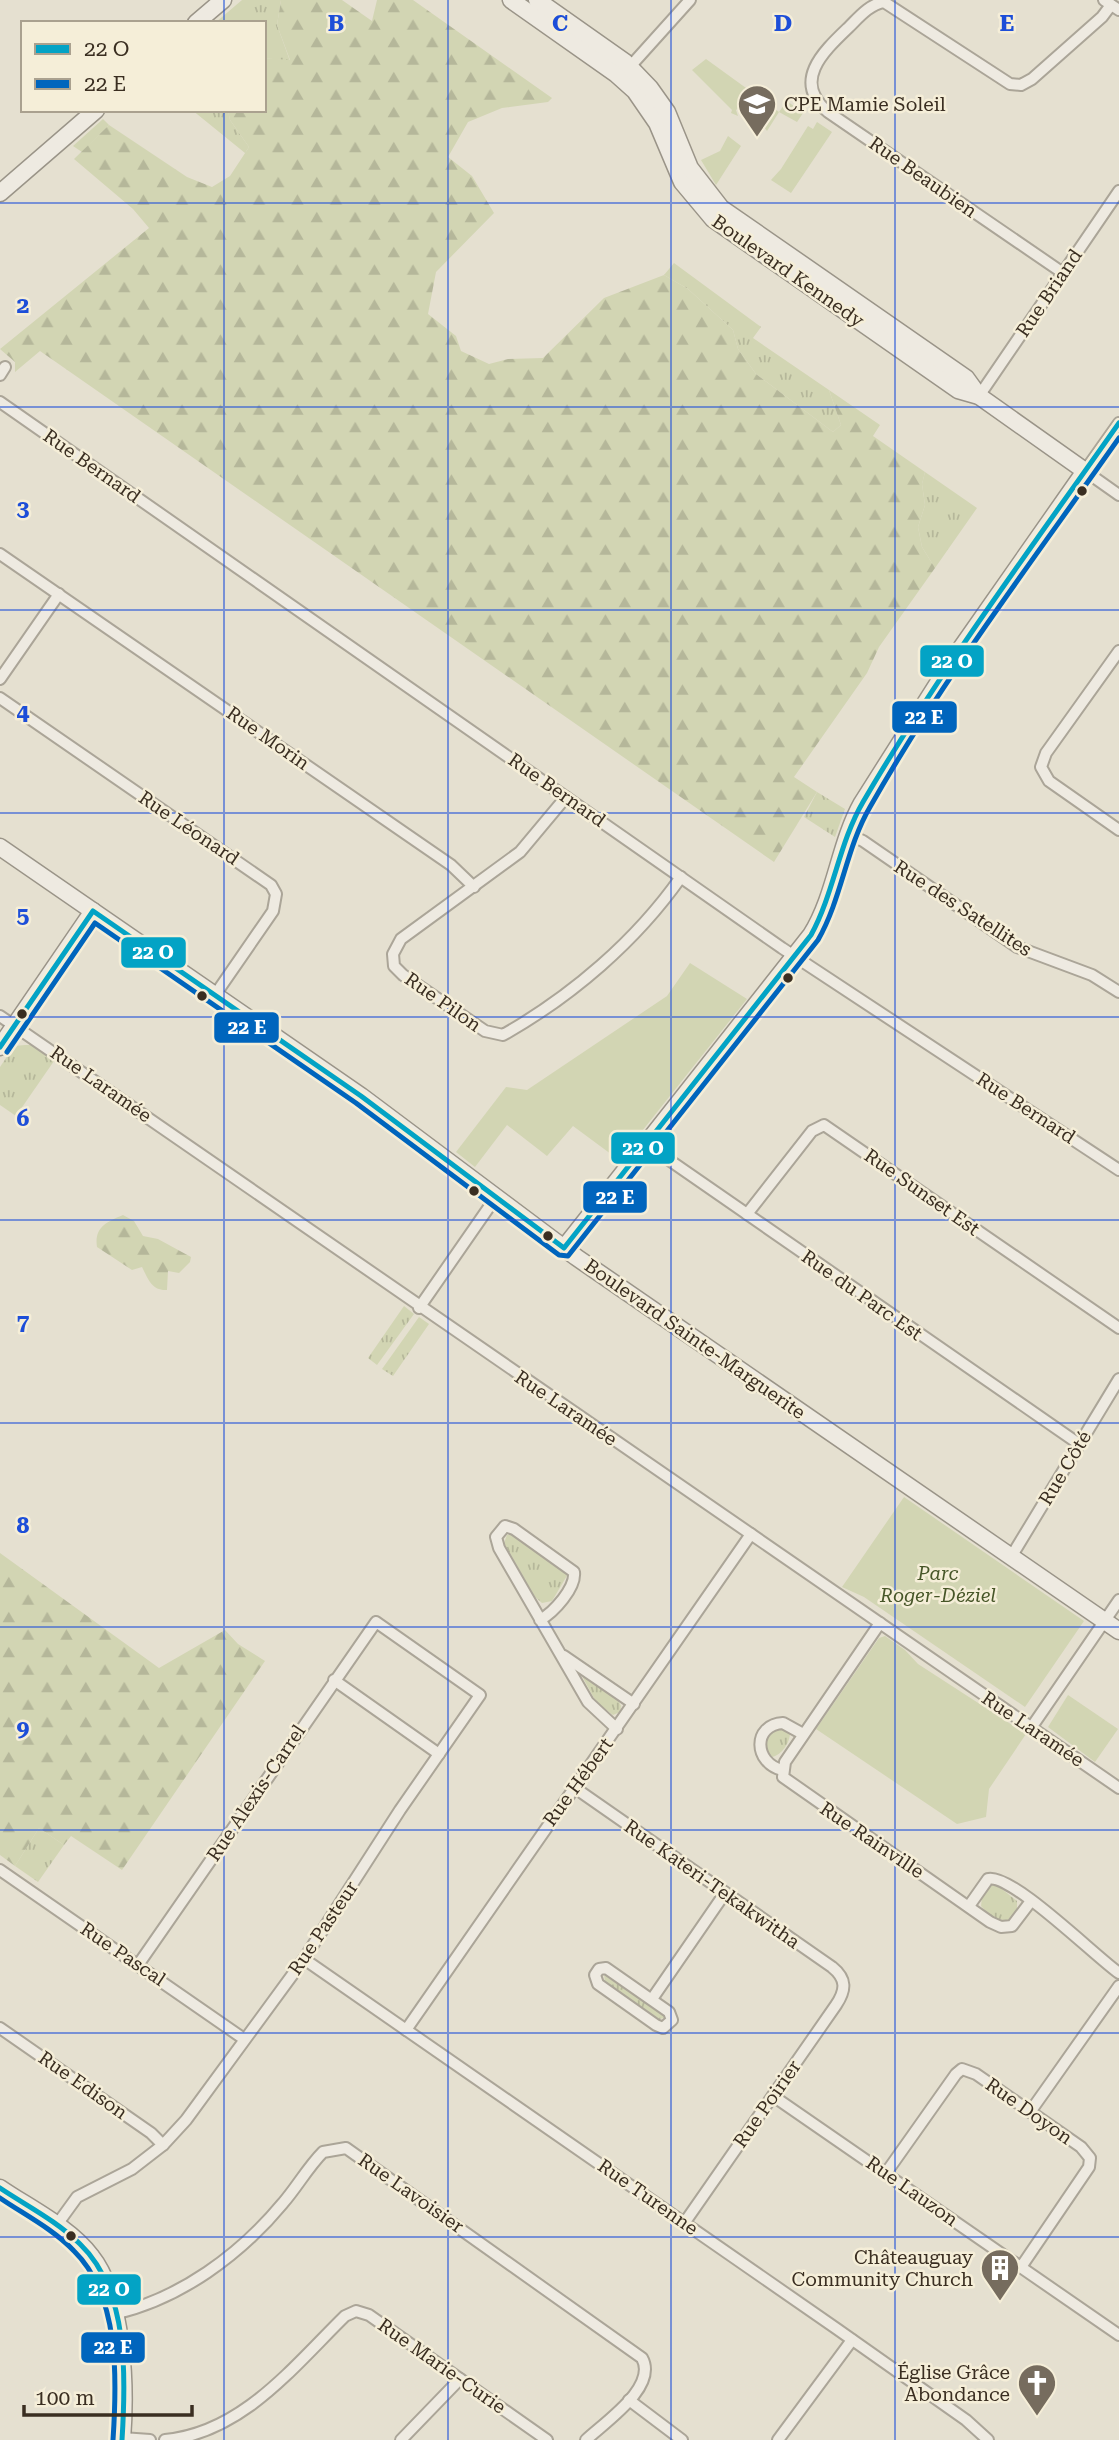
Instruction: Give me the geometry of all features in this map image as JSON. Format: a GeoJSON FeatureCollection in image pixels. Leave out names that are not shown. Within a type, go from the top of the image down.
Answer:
{"type":"FeatureCollection","features":[{"type":"Feature","properties":{"kind":"street"},"geometry":{"type":"LineString","coordinates":[[199,21],[223,0]]}},
{"type":"Feature","properties":{"kind":"street","name":"Boulevard Kennedy"},"geometry":{"type":"LineString","coordinates":[[511,0],[626,72]]}},
{"type":"Feature","properties":{"kind":"street","name":"Boulevard Kennedy"},"geometry":{"type":"LineString","coordinates":[[537,0],[626,72],[652,114],[677,174],[712,219],[958,390],[979,396],[1119,495]]}},
{"type":"Feature","properties":{"kind":"street"},"geometry":{"type":"LineString","coordinates":[[626,72],[690,0]]}},
{"type":"Feature","properties":{"kind":"street","name":"Rue Beaubien"},"geometry":{"type":"LineString","coordinates":[[1063,274],[828,111],[815,98],[812,74],[820,58],[839,37],[870,8],[884,2],[1010,84],[1021,85],[1092,26],[1111,5]]}},
{"type":"Feature","properties":{"kind":"street"},"geometry":{"type":"LineString","coordinates":[[0,193],[94,112]]}},
{"type":"Feature","properties":{"kind":"street","name":"Rue Briand"},"geometry":{"type":"LineString","coordinates":[[979,396],[1119,191]]}},
{"type":"Feature","properties":{"kind":"street","name":"Rue Bernard"},"geometry":{"type":"LineString","coordinates":[[0,402],[794,956],[1119,1170]]}},
{"type":"Feature","properties":{"kind":"street"},"geometry":{"type":"LineString","coordinates":[[564,1248],[794,956],[820,919],[848,834],[862,803],[952,661],[1119,423]]}},
{"type":"Feature","properties":{"kind":"street","name":"Rue Morin"},"geometry":{"type":"LineString","coordinates":[[0,554],[451,864],[474,887]]}},
{"type":"Feature","properties":{"kind":"street"},"geometry":{"type":"LineString","coordinates":[[0,679],[59,594]]}},
{"type":"Feature","properties":{"kind":"street"},"geometry":{"type":"LineString","coordinates":[[1117,658],[1046,752],[1041,767],[1049,781],[1119,830]]}},
{"type":"Feature","properties":{"kind":"street","name":"Rue Léonard"},"geometry":{"type":"LineString","coordinates":[[0,698],[271,885],[276,894],[273,911],[215,995]]}},
{"type":"Feature","properties":{"kind":"street","name":"Rue Pilon"},"geometry":{"type":"LineString","coordinates":[[566,797],[528,844],[474,887],[405,935],[394,949],[393,960],[403,975],[485,1031],[499,1036],[578,983],[611,956],[646,922],[681,877]]}},
{"type":"Feature","properties":{"kind":"street","name":"Rue des Satellites"},"geometry":{"type":"LineString","coordinates":[[848,834],[863,841],[1017,947],[1092,975],[1119,992]]}},
{"type":"Feature","properties":{"kind":"street","name":"Boulevard Sainte-Marguerite"},"geometry":{"type":"LineString","coordinates":[[0,847],[361,1096],[564,1248],[1119,1631]]}},
{"type":"Feature","properties":{"kind":"street"},"geometry":{"type":"LineString","coordinates":[[0,1047],[93,911]]}},
{"type":"Feature","properties":{"kind":"street","name":"Rue Laramée"},"geometry":{"type":"LineString","coordinates":[[0,1016],[419,1308],[1119,1788]]}},
{"type":"Feature","properties":{"kind":"street","name":"Rue Sunset Est"},"geometry":{"type":"LineString","coordinates":[[747,1214],[812,1131],[824,1125],[1119,1328]]}},
{"type":"Feature","properties":{"kind":"street","name":"Rue du Parc Est"},"geometry":{"type":"LineString","coordinates":[[646,1144],[1079,1444]]}},
{"type":"Feature","properties":{"kind":"street"},"geometry":{"type":"LineString","coordinates":[[419,1308],[496,1197]]}},
{"type":"Feature","properties":{"kind":"street","name":"Rue Côté"},"geometry":{"type":"LineString","coordinates":[[1011,1557],[1119,1379]]}},
{"type":"Feature","properties":{"kind":"street"},"geometry":{"type":"LineString","coordinates":[[540,1620],[555,1609],[574,1581],[574,1572],[514,1529],[505,1526],[498,1532],[496,1543],[540,1620],[592,1708],[617,1728]]}},
{"type":"Feature","properties":{"kind":"street","name":"Rue Hébert"},"geometry":{"type":"LineString","coordinates":[[406,2030],[751,1534]]}},
{"type":"Feature","properties":{"kind":"street"},"geometry":{"type":"LineString","coordinates":[[1031,1728],[1119,1600]]}},
{"type":"Feature","properties":{"kind":"street","name":"Rue Alexis-Carrel"},"geometry":{"type":"LineString","coordinates":[[138,1965],[376,1622]]}},
{"type":"Feature","properties":{"kind":"street","name":"Rue Pasteur"},"geometry":{"type":"LineString","coordinates":[[56,2226],[77,2197],[132,2169],[163,2146],[186,2120],[304,1959],[480,1695],[376,1622]]}},
{"type":"Feature","properties":{"kind":"street"},"geometry":{"type":"LineString","coordinates":[[782,1770],[803,1734],[880,1623]]}},
{"type":"Feature","properties":{"kind":"street"},"geometry":{"type":"LineString","coordinates":[[560,1654],[634,1704]]}},
{"type":"Feature","properties":{"kind":"street"},"geometry":{"type":"LineString","coordinates":[[334,1680],[439,1754]]}},
{"type":"Feature","properties":{"kind":"street","name":"Rue Rainville"},"geometry":{"type":"LineString","coordinates":[[803,1734],[783,1723],[770,1726],[761,1736],[762,1756],[769,1765],[782,1770],[783,1777],[793,1786],[989,1922],[1006,1927],[1016,1923],[1031,1901]]}},
{"type":"Feature","properties":{"kind":"street","name":"Rue Kateri-Tekakwitha"},"geometry":{"type":"LineString","coordinates":[[575,1788],[832,1967],[841,1974],[844,1983]]}},
{"type":"Feature","properties":{"kind":"street","name":"Rue Pascal"},"geometry":{"type":"LineString","coordinates":[[0,1870],[244,2039]]}},
{"type":"Feature","properties":{"kind":"street"},"geometry":{"type":"LineString","coordinates":[[968,1906],[984,1883],[992,1877],[1031,1901],[1119,1973]]}},
{"type":"Feature","properties":{"kind":"street"},"geometry":{"type":"LineString","coordinates":[[652,1999],[725,1893]]}},
{"type":"Feature","properties":{"kind":"street","name":"Rue Turenne"},"geometry":{"type":"LineString","coordinates":[[304,1959],[685,2222],[966,2420],[988,2440]]}},
{"type":"Feature","properties":{"kind":"street"},"geometry":{"type":"LineString","coordinates":[[606,1968],[652,1999],[671,2015],[672,2020],[666,2028],[656,2025],[601,1987],[595,1975],[599,1969],[606,1968]]}},
{"type":"Feature","properties":{"kind":"street","name":"Rue Poirier"},"geometry":{"type":"LineString","coordinates":[[685,2222],[836,2005],[844,1983]]}},
{"type":"Feature","properties":{"kind":"street"},"geometry":{"type":"LineString","coordinates":[[1030,2112],[1119,1986]]}},
{"type":"Feature","properties":{"kind":"street","name":"Rue Edison"},"geometry":{"type":"LineString","coordinates":[[0,2028],[151,2133],[163,2146]]}},
{"type":"Feature","properties":{"kind":"street","name":"Rue Doyon"},"geometry":{"type":"LineString","coordinates":[[886,2173],[952,2078],[962,2069],[976,2074],[1084,2150],[1091,2163],[1021,2267]]}},
{"type":"Feature","properties":{"kind":"street","name":"Rue Lauzon"},"geometry":{"type":"LineString","coordinates":[[773,2096],[1119,2335]]}},
{"type":"Feature","properties":{"kind":"street","name":"Rue Lavoisier"},"geometry":{"type":"LineString","coordinates":[[114,2314],[158,2300],[219,2264],[275,2213],[323,2152],[342,2147],[639,2354],[645,2362],[645,2379],[629,2400],[586,2440]]}},
{"type":"Feature","properties":{"kind":"street"},"geometry":{"type":"LineString","coordinates":[[0,2188],[81,2245],[96,2262],[114,2314],[122,2366],[122,2439],[150,2440]]}},
{"type":"Feature","properties":{"kind":"street","name":"Rue Marie-Curie"},"geometry":{"type":"LineString","coordinates":[[165,2440],[214,2428],[244,2411],[352,2312],[369,2315],[547,2440]]}},
{"type":"Feature","properties":{"kind":"street"},"geometry":{"type":"LineString","coordinates":[[778,2440],[852,2340]]}},
{"type":"Feature","properties":{"kind":"street"},"geometry":{"type":"LineString","coordinates":[[401,2440],[460,2379]]}},
{"type":"Feature","properties":{"kind":"street"},"geometry":{"type":"LineString","coordinates":[[629,2400],[682,2440]]}},
{"type":"Feature","properties":{"kind":"green space"},"geometry":{"type":"Polygon","coordinates":[[[242,0],[281,0],[277,25],[290,61],[266,58],[266,21],[217,21],[242,0]]]}},
{"type":"Feature","properties":{"kind":"green space"},"geometry":{"type":"Polygon","coordinates":[[[281,0],[342,0],[372,21],[377,0],[413,0],[552,98],[548,102],[502,108],[468,122],[448,157],[472,176],[494,213],[436,272],[428,314],[456,336],[461,351],[489,364],[508,359],[543,358],[604,298],[664,275],[688,289],[733,330],[738,349],[756,374],[833,432],[841,425],[829,390],[880,425],[873,436],[925,472],[922,484],[925,505],[918,527],[922,547],[935,568],[879,647],[867,673],[794,777],[817,792],[774,862],[40,351],[15,372],[15,362],[0,349],[149,228],[133,209],[74,159],[109,125],[187,177],[212,187],[230,176],[249,147],[230,120],[228,112],[266,112],[266,58],[290,60],[277,25],[281,0]]]}},
{"type":"Feature","properties":{"kind":"green space"},"geometry":{"type":"Polygon","coordinates":[[[706,59],[779,112],[767,131],[749,107],[742,105],[736,110],[738,116],[731,113],[732,110],[692,70],[706,59]]]}},
{"type":"Feature","properties":{"kind":"green space"},"geometry":{"type":"Polygon","coordinates":[[[787,101],[803,113],[797,122],[779,112],[787,101]]]}},
{"type":"Feature","properties":{"kind":"green space"},"geometry":{"type":"Polygon","coordinates":[[[194,112],[228,112],[230,120],[249,147],[245,153],[194,112]]]}},
{"type":"Feature","properties":{"kind":"green space"},"geometry":{"type":"Polygon","coordinates":[[[103,119],[109,125],[82,152],[73,146],[103,119]]]}},
{"type":"Feature","properties":{"kind":"green space"},"geometry":{"type":"Polygon","coordinates":[[[817,122],[832,132],[791,193],[771,180],[808,126],[813,129],[817,122]]]}},
{"type":"Feature","properties":{"kind":"green space"},"geometry":{"type":"Polygon","coordinates":[[[728,136],[741,146],[716,185],[701,160],[720,151],[728,136]]]}},
{"type":"Feature","properties":{"kind":"green space"},"geometry":{"type":"Polygon","coordinates":[[[674,263],[761,327],[753,338],[829,390],[841,425],[833,432],[756,374],[738,349],[733,330],[688,289],[664,275],[674,263]]]}},
{"type":"Feature","properties":{"kind":"green space"},"geometry":{"type":"Polygon","coordinates":[[[925,472],[977,508],[935,568],[922,547],[918,527],[925,505],[922,484],[925,472]]]}},
{"type":"Feature","properties":{"kind":"green space"},"geometry":{"type":"Polygon","coordinates":[[[817,792],[845,809],[835,837],[804,817],[817,792]]]}},
{"type":"Feature","properties":{"kind":"green space"},"geometry":{"type":"Polygon","coordinates":[[[690,963],[747,999],[619,1160],[573,1126],[547,1156],[507,1125],[475,1167],[456,1152],[506,1087],[527,1090],[667,996],[690,963]]]}},
{"type":"Feature","properties":{"kind":"green space"},"geometry":{"type":"Polygon","coordinates":[[[32,1045],[54,1061],[16,1116],[0,1105],[0,1067],[14,1046],[32,1045]]]}},
{"type":"Feature","properties":{"kind":"green space"},"geometry":{"type":"Polygon","coordinates":[[[123,1215],[134,1221],[143,1236],[158,1239],[191,1257],[190,1262],[179,1273],[168,1271],[167,1290],[154,1286],[142,1267],[132,1270],[97,1247],[97,1235],[102,1226],[123,1215]]]}},
{"type":"Feature","properties":{"kind":"green space"},"geometry":{"type":"Polygon","coordinates":[[[404,1306],[414,1314],[377,1365],[368,1358],[404,1306]]]}},
{"type":"Feature","properties":{"kind":"green space"},"geometry":{"type":"Polygon","coordinates":[[[419,1317],[429,1324],[393,1376],[382,1369],[419,1317]]]}},
{"type":"Feature","properties":{"kind":"green space","name":"Parc Roger-Déziel"},"geometry":{"type":"Polygon","coordinates":[[[904,1497],[1084,1621],[1025,1707],[864,1597],[842,1587],[904,1497]]]}},
{"type":"Feature","properties":{"kind":"green space"},"geometry":{"type":"Polygon","coordinates":[[[511,1534],[568,1574],[552,1601],[542,1603],[535,1597],[504,1543],[507,1535],[511,1534]]]}},
{"type":"Feature","properties":{"kind":"green space"},"geometry":{"type":"Polygon","coordinates":[[[0,1553],[159,1668],[225,1630],[238,1644],[265,1661],[122,1870],[71,1836],[64,1845],[39,1828],[15,1866],[0,1855],[0,1553]]]}},
{"type":"Feature","properties":{"kind":"green space","name":"Parc Roger-Déziel"},"geometry":{"type":"Polygon","coordinates":[[[885,1636],[905,1650],[918,1664],[1026,1734],[989,1789],[986,1817],[957,1824],[816,1729],[879,1638],[885,1636]]]}},
{"type":"Feature","properties":{"kind":"green space"},"geometry":{"type":"Polygon","coordinates":[[[582,1676],[618,1700],[620,1712],[613,1715],[596,1702],[582,1676]]]}},
{"type":"Feature","properties":{"kind":"green space"},"geometry":{"type":"Polygon","coordinates":[[[1068,1695],[1118,1729],[1095,1762],[1048,1727],[1068,1695]]]}},
{"type":"Feature","properties":{"kind":"green space"},"geometry":{"type":"Polygon","coordinates":[[[780,1728],[790,1733],[790,1737],[782,1751],[772,1757],[767,1752],[767,1740],[772,1731],[780,1728]]]}},
{"type":"Feature","properties":{"kind":"green space"},"geometry":{"type":"Polygon","coordinates":[[[39,1828],[64,1845],[38,1882],[15,1866],[39,1828]]]}},
{"type":"Feature","properties":{"kind":"green space"},"geometry":{"type":"Polygon","coordinates":[[[991,1885],[998,1886],[1017,1901],[1017,1913],[1008,1921],[992,1918],[981,1906],[982,1897],[991,1885]]]}},
{"type":"Feature","properties":{"kind":"green space"},"geometry":{"type":"Polygon","coordinates":[[[604,1975],[664,2015],[664,2018],[659,2019],[605,1981],[604,1975]]]}},
{"type":"Feature","properties":{"kind":"transit line"},"geometry":{"type":"LineString","coordinates":[[0,1047],[93,911],[361,1096],[564,1248],[811,935],[848,834],[863,802],[955,657],[1119,423]]}},
{"type":"Feature","properties":{"kind":"transit line"},"geometry":{"type":"LineString","coordinates":[[7,1052],[95,923],[356,1103],[559,1255],[568,1256],[818,940],[833,907],[862,823],[898,759],[990,620],[1119,438]]}},
{"type":"Feature","properties":{"kind":"transit line"},"geometry":{"type":"LineString","coordinates":[[0,2188],[52,2221],[80,2244],[96,2263],[108,2286],[121,2336],[124,2389],[122,2440]]}},
{"type":"Feature","properties":{"kind":"transit line"},"geometry":{"type":"LineString","coordinates":[[0,2198],[66,2243],[89,2270],[100,2291],[108,2315],[115,2366],[113,2440]]}},
{"type":"Feature","properties":{"kind":"place","name":"CPE Mamie Soleil"},"geometry":{"type":"Point","coordinates":[757,138]}},
{"type":"Feature","properties":{"kind":"place","name":"Châteauguay Community Church"},"geometry":{"type":"Point","coordinates":[1000,2302]}},
{"type":"Feature","properties":{"kind":"place","name":"Église Grâce Abondance"},"geometry":{"type":"Point","coordinates":[1037,2417]}}]}
